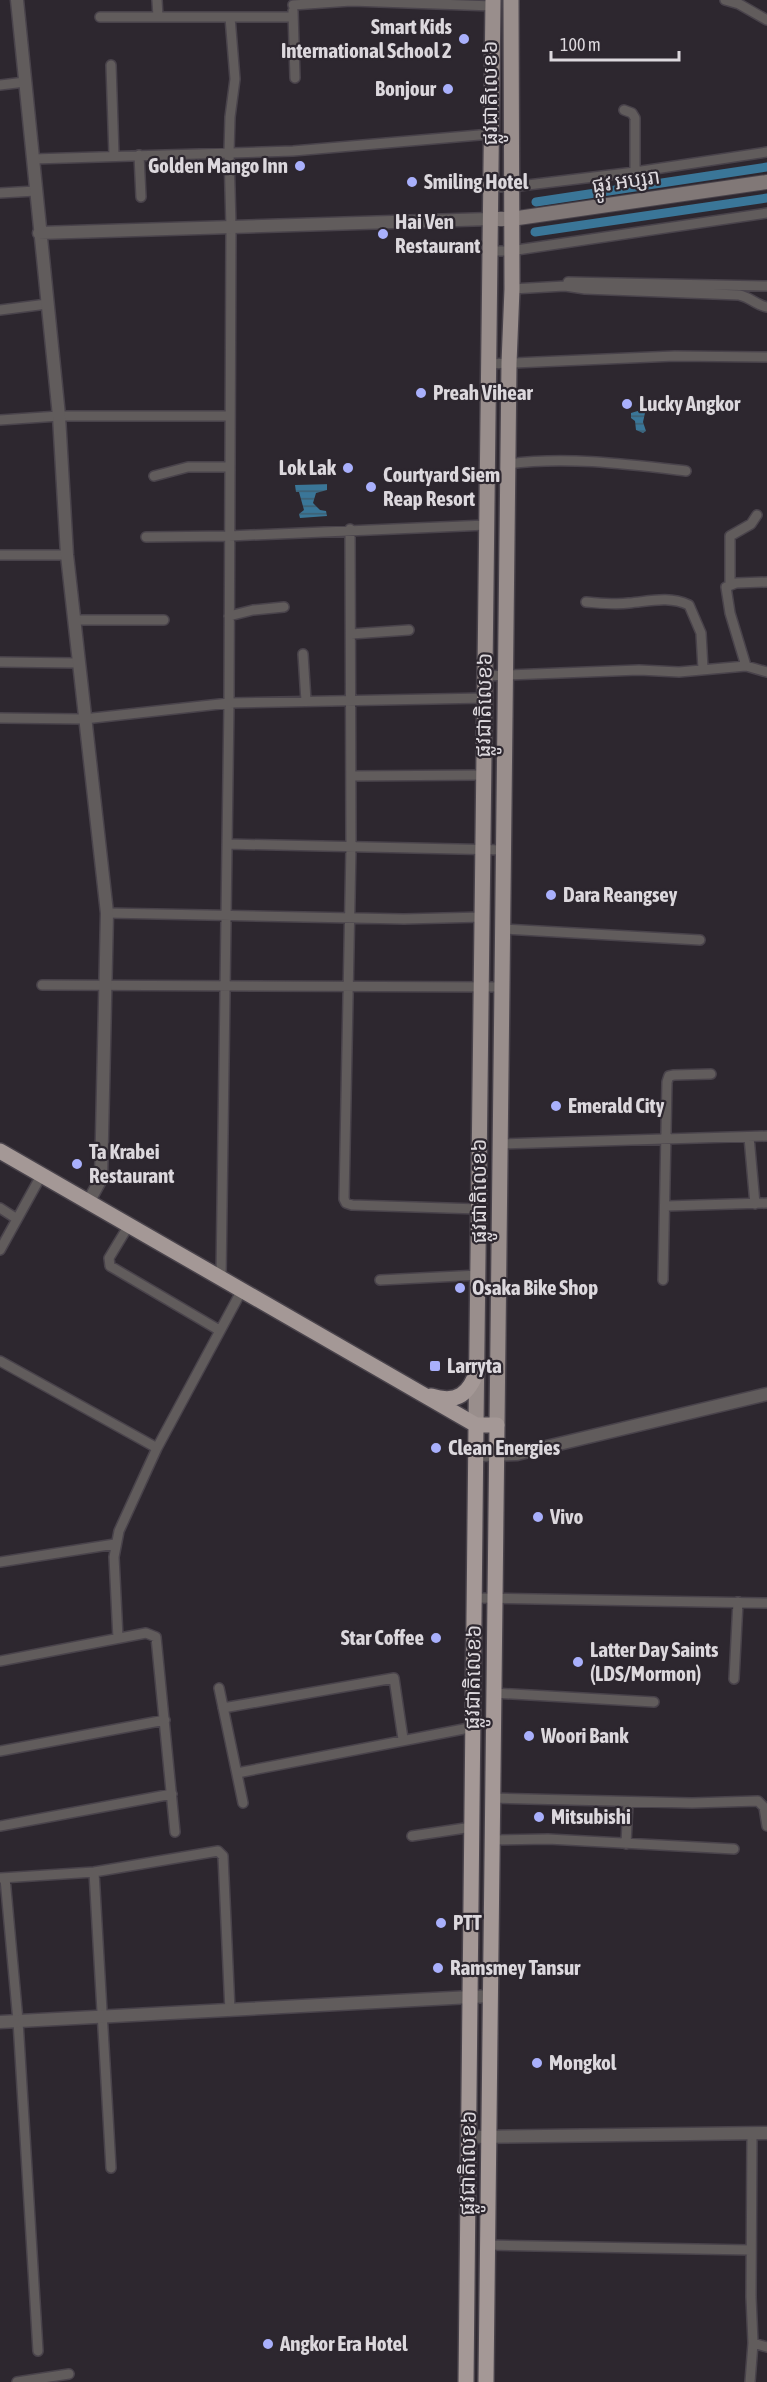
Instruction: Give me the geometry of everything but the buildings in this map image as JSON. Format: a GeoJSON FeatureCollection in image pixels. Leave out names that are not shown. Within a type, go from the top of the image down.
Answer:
{"type":"FeatureCollection","features":[{"type":"Feature","properties":{"kind":"highway"},"geometry":{"type":"LineString","coordinates":[[0,1150],[476,1425],[497,1425]]}},
{"type":"Feature","properties":{"kind":"highway"},"geometry":{"type":"LineString","coordinates":[[421,1393],[442,1399],[463,1394],[472,1385],[477,1369]]}},
{"type":"Feature","properties":{"kind":"highway","name":"ផ្លូវជាតិលេខ៦"},"geometry":{"type":"LineString","coordinates":[[466,2382],[476,1425]]}},
{"type":"Feature","properties":{"kind":"highway","name":"ផ្លូវជាតិលេខ៦"},"geometry":{"type":"LineString","coordinates":[[486,2382],[497,1425]]}},
{"type":"Feature","properties":{"kind":"main road","name":"ផ្លូវជាតិលេខ៦"},"geometry":{"type":"LineString","coordinates":[[497,1425],[509,363],[512,289],[510,251],[511,0]]}},
{"type":"Feature","properties":{"kind":"main road","name":"ផ្លូវជាតិលេខ៦"},"geometry":{"type":"LineString","coordinates":[[476,1425],[493,3]]}},
{"type":"Feature","properties":{"kind":"main road","name":"ផ្លូវ អប្សរា"},"geometry":{"type":"LineString","coordinates":[[490,219],[511,219],[767,182]]}},
{"type":"Feature","properties":{"kind":"street"},"geometry":{"type":"LineString","coordinates":[[17,0],[58,416],[67,555],[107,913],[101,1179],[89,1201]]}},
{"type":"Feature","properties":{"kind":"street"},"geometry":{"type":"LineString","coordinates":[[157,0],[158,17]]}},
{"type":"Feature","properties":{"kind":"street"},"geometry":{"type":"LineString","coordinates":[[724,0],[739,4],[767,20]]}},
{"type":"Feature","properties":{"kind":"street"},"geometry":{"type":"LineString","coordinates":[[295,78],[293,2],[493,3]]}},
{"type":"Feature","properties":{"kind":"street"},"geometry":{"type":"LineString","coordinates":[[100,17],[293,17]]}},
{"type":"Feature","properties":{"kind":"street"},"geometry":{"type":"LineString","coordinates":[[221,1278],[229,703],[231,227],[229,152],[230,117],[235,79],[230,17]]}},
{"type":"Feature","properties":{"kind":"street"},"geometry":{"type":"LineString","coordinates":[[111,65],[114,156]]}},
{"type":"Feature","properties":{"kind":"street"},"geometry":{"type":"LineString","coordinates":[[0,85],[25,81]]}},
{"type":"Feature","properties":{"kind":"street"},"geometry":{"type":"LineString","coordinates":[[624,110],[632,113],[635,118],[635,172]]}},
{"type":"Feature","properties":{"kind":"street"},"geometry":{"type":"LineString","coordinates":[[33,159],[293,151],[491,134]]}},
{"type":"Feature","properties":{"kind":"street"},"geometry":{"type":"LineString","coordinates":[[491,187],[511,187],[635,172],[767,152]]}},
{"type":"Feature","properties":{"kind":"street"},"geometry":{"type":"LineString","coordinates":[[139,155],[141,197]]}},
{"type":"Feature","properties":{"kind":"street"},"geometry":{"type":"LineString","coordinates":[[0,193],[36,191]]}},
{"type":"Feature","properties":{"kind":"street"},"geometry":{"type":"LineString","coordinates":[[490,251],[510,251],[767,213]]}},
{"type":"Feature","properties":{"kind":"street"},"geometry":{"type":"LineString","coordinates":[[39,233],[490,219]]}},
{"type":"Feature","properties":{"kind":"street"},"geometry":{"type":"LineString","coordinates":[[538,287],[544,282],[767,286]]}},
{"type":"Feature","properties":{"kind":"street"},"geometry":{"type":"LineString","coordinates":[[512,289],[564,286],[585,290],[739,295],[749,296],[758,305],[767,307]]}},
{"type":"Feature","properties":{"kind":"street"},"geometry":{"type":"LineString","coordinates":[[0,310],[47,304]]}},
{"type":"Feature","properties":{"kind":"street"},"geometry":{"type":"LineString","coordinates":[[489,364],[675,356],[767,357]]}},
{"type":"Feature","properties":{"kind":"street"},"geometry":{"type":"LineString","coordinates":[[0,420],[58,416],[229,416]]}},
{"type":"Feature","properties":{"kind":"street"},"geometry":{"type":"LineString","coordinates":[[508,464],[536,460],[562,460],[639,465],[686,471]]}},
{"type":"Feature","properties":{"kind":"street"},"geometry":{"type":"LineString","coordinates":[[154,476],[188,467],[229,467]]}},
{"type":"Feature","properties":{"kind":"street"},"geometry":{"type":"LineString","coordinates":[[730,584],[730,536],[751,524],[757,515]]}},
{"type":"Feature","properties":{"kind":"street"},"geometry":{"type":"LineString","coordinates":[[146,537],[229,536],[350,529],[487,525]]}},
{"type":"Feature","properties":{"kind":"street"},"geometry":{"type":"LineString","coordinates":[[350,529],[351,847],[346,1203],[479,1209]]}},
{"type":"Feature","properties":{"kind":"street"},"geometry":{"type":"LineString","coordinates":[[0,555],[67,555]]}},
{"type":"Feature","properties":{"kind":"street"},"geometry":{"type":"LineString","coordinates":[[746,666],[726,587],[730,584],[767,582]]}},
{"type":"Feature","properties":{"kind":"street"},"geometry":{"type":"LineString","coordinates":[[586,602],[627,603],[662,599],[677,600],[689,605],[701,633],[703,669]]}},
{"type":"Feature","properties":{"kind":"street"},"geometry":{"type":"LineString","coordinates":[[229,616],[253,610],[284,607]]}},
{"type":"Feature","properties":{"kind":"street"},"geometry":{"type":"LineString","coordinates":[[75,620],[165,620]]}},
{"type":"Feature","properties":{"kind":"street"},"geometry":{"type":"LineString","coordinates":[[351,634],[409,630]]}},
{"type":"Feature","properties":{"kind":"street"},"geometry":{"type":"LineString","coordinates":[[303,654],[306,701]]}},
{"type":"Feature","properties":{"kind":"street"},"geometry":{"type":"LineString","coordinates":[[0,662],[78,663]]}},
{"type":"Feature","properties":{"kind":"street"},"geometry":{"type":"LineString","coordinates":[[485,676],[639,670],[679,672],[746,666],[767,672]]}},
{"type":"Feature","properties":{"kind":"street"},"geometry":{"type":"LineString","coordinates":[[0,718],[84,719],[229,703],[485,698]]}},
{"type":"Feature","properties":{"kind":"street"},"geometry":{"type":"LineString","coordinates":[[351,776],[484,775]]}},
{"type":"Feature","properties":{"kind":"street"},"geometry":{"type":"LineString","coordinates":[[227,844],[504,850]]}},
{"type":"Feature","properties":{"kind":"street"},"geometry":{"type":"LineString","coordinates":[[107,913],[349,916],[404,919],[483,917]]}},
{"type":"Feature","properties":{"kind":"street"},"geometry":{"type":"LineString","coordinates":[[502,929],[700,940]]}},
{"type":"Feature","properties":{"kind":"street"},"geometry":{"type":"LineString","coordinates":[[42,985],[502,987]]}},
{"type":"Feature","properties":{"kind":"street"},"geometry":{"type":"LineString","coordinates":[[663,1280],[669,1076],[711,1074]]}},
{"type":"Feature","properties":{"kind":"street"},"geometry":{"type":"LineString","coordinates":[[500,1144],[767,1136]]}},
{"type":"Feature","properties":{"kind":"street"},"geometry":{"type":"LineString","coordinates":[[749,1137],[755,1204]]}},
{"type":"Feature","properties":{"kind":"street"},"geometry":{"type":"LineString","coordinates":[[0,1250],[42,1174]]}},
{"type":"Feature","properties":{"kind":"street"},"geometry":{"type":"LineString","coordinates":[[666,1206],[767,1203]]}},
{"type":"Feature","properties":{"kind":"street"},"geometry":{"type":"LineString","coordinates":[[0,1208],[17,1219]]}},
{"type":"Feature","properties":{"kind":"street"},"geometry":{"type":"LineString","coordinates":[[129,1225],[109,1258],[110,1266],[219,1330]]}},
{"type":"Feature","properties":{"kind":"street"},"geometry":{"type":"LineString","coordinates":[[380,1280],[478,1275]]}},
{"type":"Feature","properties":{"kind":"street"},"geometry":{"type":"LineString","coordinates":[[118,1638],[114,1568],[115,1544],[119,1531],[157,1448],[242,1290]]}},
{"type":"Feature","properties":{"kind":"street"},"geometry":{"type":"LineString","coordinates":[[0,1361],[157,1448]]}},
{"type":"Feature","properties":{"kind":"street"},"geometry":{"type":"LineString","coordinates":[[476,1455],[517,1454],[767,1394]]}},
{"type":"Feature","properties":{"kind":"street"},"geometry":{"type":"LineString","coordinates":[[0,1562],[115,1544]]}},
{"type":"Feature","properties":{"kind":"street"},"geometry":{"type":"LineString","coordinates":[[475,1598],[767,1603]]}},
{"type":"Feature","properties":{"kind":"street"},"geometry":{"type":"LineString","coordinates":[[734,1679],[738,1602]]}},
{"type":"Feature","properties":{"kind":"street"},"geometry":{"type":"LineString","coordinates":[[0,1661],[146,1633],[156,1637],[175,1832]]}},
{"type":"Feature","properties":{"kind":"street"},"geometry":{"type":"LineString","coordinates":[[223,1708],[394,1678],[403,1739]]}},
{"type":"Feature","properties":{"kind":"street"},"geometry":{"type":"LineString","coordinates":[[219,1688],[243,1803]]}},
{"type":"Feature","properties":{"kind":"street"},"geometry":{"type":"LineString","coordinates":[[494,1693],[654,1702]]}},
{"type":"Feature","properties":{"kind":"street"},"geometry":{"type":"LineString","coordinates":[[0,1751],[165,1720]]}},
{"type":"Feature","properties":{"kind":"street"},"geometry":{"type":"LineString","coordinates":[[237,1773],[474,1727]]}},
{"type":"Feature","properties":{"kind":"street"},"geometry":{"type":"LineString","coordinates":[[0,1826],[172,1794]]}},
{"type":"Feature","properties":{"kind":"street"},"geometry":{"type":"LineString","coordinates":[[493,1798],[628,1802],[758,1802],[764,1807],[767,1826]]}},
{"type":"Feature","properties":{"kind":"street"},"geometry":{"type":"LineString","coordinates":[[626,1844],[628,1802]]}},
{"type":"Feature","properties":{"kind":"street"},"geometry":{"type":"LineString","coordinates":[[412,1836],[472,1827]]}},
{"type":"Feature","properties":{"kind":"street"},"geometry":{"type":"LineString","coordinates":[[492,1840],[548,1839],[734,1849]]}},
{"type":"Feature","properties":{"kind":"street"},"geometry":{"type":"LineString","coordinates":[[38,2351],[18,2021],[2,1878],[94,1872],[216,1850],[220,1852],[223,1856],[230,2011]]}},
{"type":"Feature","properties":{"kind":"street"},"geometry":{"type":"LineString","coordinates":[[94,1872],[111,2168]]}},
{"type":"Feature","properties":{"kind":"street"},"geometry":{"type":"LineString","coordinates":[[0,2022],[490,1996]]}},
{"type":"Feature","properties":{"kind":"street"},"geometry":{"type":"LineString","coordinates":[[750,2382],[753,2343],[752,2133]]}},
{"type":"Feature","properties":{"kind":"street"},"geometry":{"type":"LineString","coordinates":[[469,2137],[767,2133]]}},
{"type":"Feature","properties":{"kind":"street"},"geometry":{"type":"LineString","coordinates":[[488,2245],[751,2250]]}},
{"type":"Feature","properties":{"kind":"street"},"geometry":{"type":"LineString","coordinates":[[753,2343],[767,2347]]}},
{"type":"Feature","properties":{"kind":"street"},"geometry":{"type":"LineString","coordinates":[[17,2382],[69,2374]]}},
{"type":"Feature","properties":{"kind":"water"},"geometry":{"type":"Polygon","coordinates":[[[641,410],[645,413],[643,422],[646,431],[643,433],[636,430],[635,421],[631,418],[631,413],[641,410]]]}},
{"type":"Feature","properties":{"kind":"water"},"geometry":{"type":"Polygon","coordinates":[[[327,484],[327,490],[316,493],[313,503],[320,510],[326,511],[327,516],[300,518],[299,514],[304,510],[295,485],[327,484]]]}},
{"type":"Feature","properties":{"kind":"waterway"},"geometry":{"type":"LineString","coordinates":[[536,202],[767,167]]}},
{"type":"Feature","properties":{"kind":"waterway"},"geometry":{"type":"LineString","coordinates":[[535,232],[767,198]]}},
{"type":"Feature","properties":{"kind":"place","name":"Smart Kids International School 2"},"geometry":{"type":"Point","coordinates":[464,39]}},
{"type":"Feature","properties":{"kind":"place","name":"Bonjour"},"geometry":{"type":"Point","coordinates":[448,89]}},
{"type":"Feature","properties":{"kind":"place","name":"Golden Mango Inn"},"geometry":{"type":"Point","coordinates":[300,166]}},
{"type":"Feature","properties":{"kind":"place","name":"Smiling Hotel"},"geometry":{"type":"Point","coordinates":[412,182]}},
{"type":"Feature","properties":{"kind":"place","name":"Hai Ven Restaurant"},"geometry":{"type":"Point","coordinates":[383,234]}},
{"type":"Feature","properties":{"kind":"place","name":"Preah Vihear"},"geometry":{"type":"Point","coordinates":[421,393]}},
{"type":"Feature","properties":{"kind":"place","name":"Lucky Angkor"},"geometry":{"type":"Point","coordinates":[627,404]}},
{"type":"Feature","properties":{"kind":"place","name":"Lok Lak"},"geometry":{"type":"Point","coordinates":[348,468]}},
{"type":"Feature","properties":{"kind":"place","name":"Courtyard Siem Reap Resort"},"geometry":{"type":"Point","coordinates":[371,487]}},
{"type":"Feature","properties":{"kind":"place","name":"Dara Reangsey"},"geometry":{"type":"Point","coordinates":[551,895]}},
{"type":"Feature","properties":{"kind":"place","name":"Emerald City"},"geometry":{"type":"Point","coordinates":[556,1106]}},
{"type":"Feature","properties":{"kind":"place","name":"Ta Krabei Restaurant"},"geometry":{"type":"Point","coordinates":[77,1164]}},
{"type":"Feature","properties":{"kind":"place","name":"Osaka Bike Shop"},"geometry":{"type":"Point","coordinates":[460,1288]}},
{"type":"Feature","properties":{"kind":"place","name":"Larryta"},"geometry":{"type":"Point","coordinates":[435,1366]}},
{"type":"Feature","properties":{"kind":"place","name":"Clean Energies"},"geometry":{"type":"Point","coordinates":[436,1448]}},
{"type":"Feature","properties":{"kind":"place","name":"Vivo"},"geometry":{"type":"Point","coordinates":[538,1517]}},
{"type":"Feature","properties":{"kind":"place","name":"Star Coffee"},"geometry":{"type":"Point","coordinates":[436,1638]}},
{"type":"Feature","properties":{"kind":"place","name":"Latter Day Saints (LDS/Mormon)"},"geometry":{"type":"Point","coordinates":[578,1662]}},
{"type":"Feature","properties":{"kind":"place","name":"Woori Bank"},"geometry":{"type":"Point","coordinates":[529,1736]}},
{"type":"Feature","properties":{"kind":"place","name":"Mitsubishi"},"geometry":{"type":"Point","coordinates":[539,1817]}},
{"type":"Feature","properties":{"kind":"place","name":"PTT"},"geometry":{"type":"Point","coordinates":[441,1923]}},
{"type":"Feature","properties":{"kind":"place","name":"Ramsmey Tansur"},"geometry":{"type":"Point","coordinates":[438,1968]}},
{"type":"Feature","properties":{"kind":"place","name":"Mongkol"},"geometry":{"type":"Point","coordinates":[537,2063]}},
{"type":"Feature","properties":{"kind":"place","name":"Angkor Era Hotel"},"geometry":{"type":"Point","coordinates":[268,2344]}}]}
